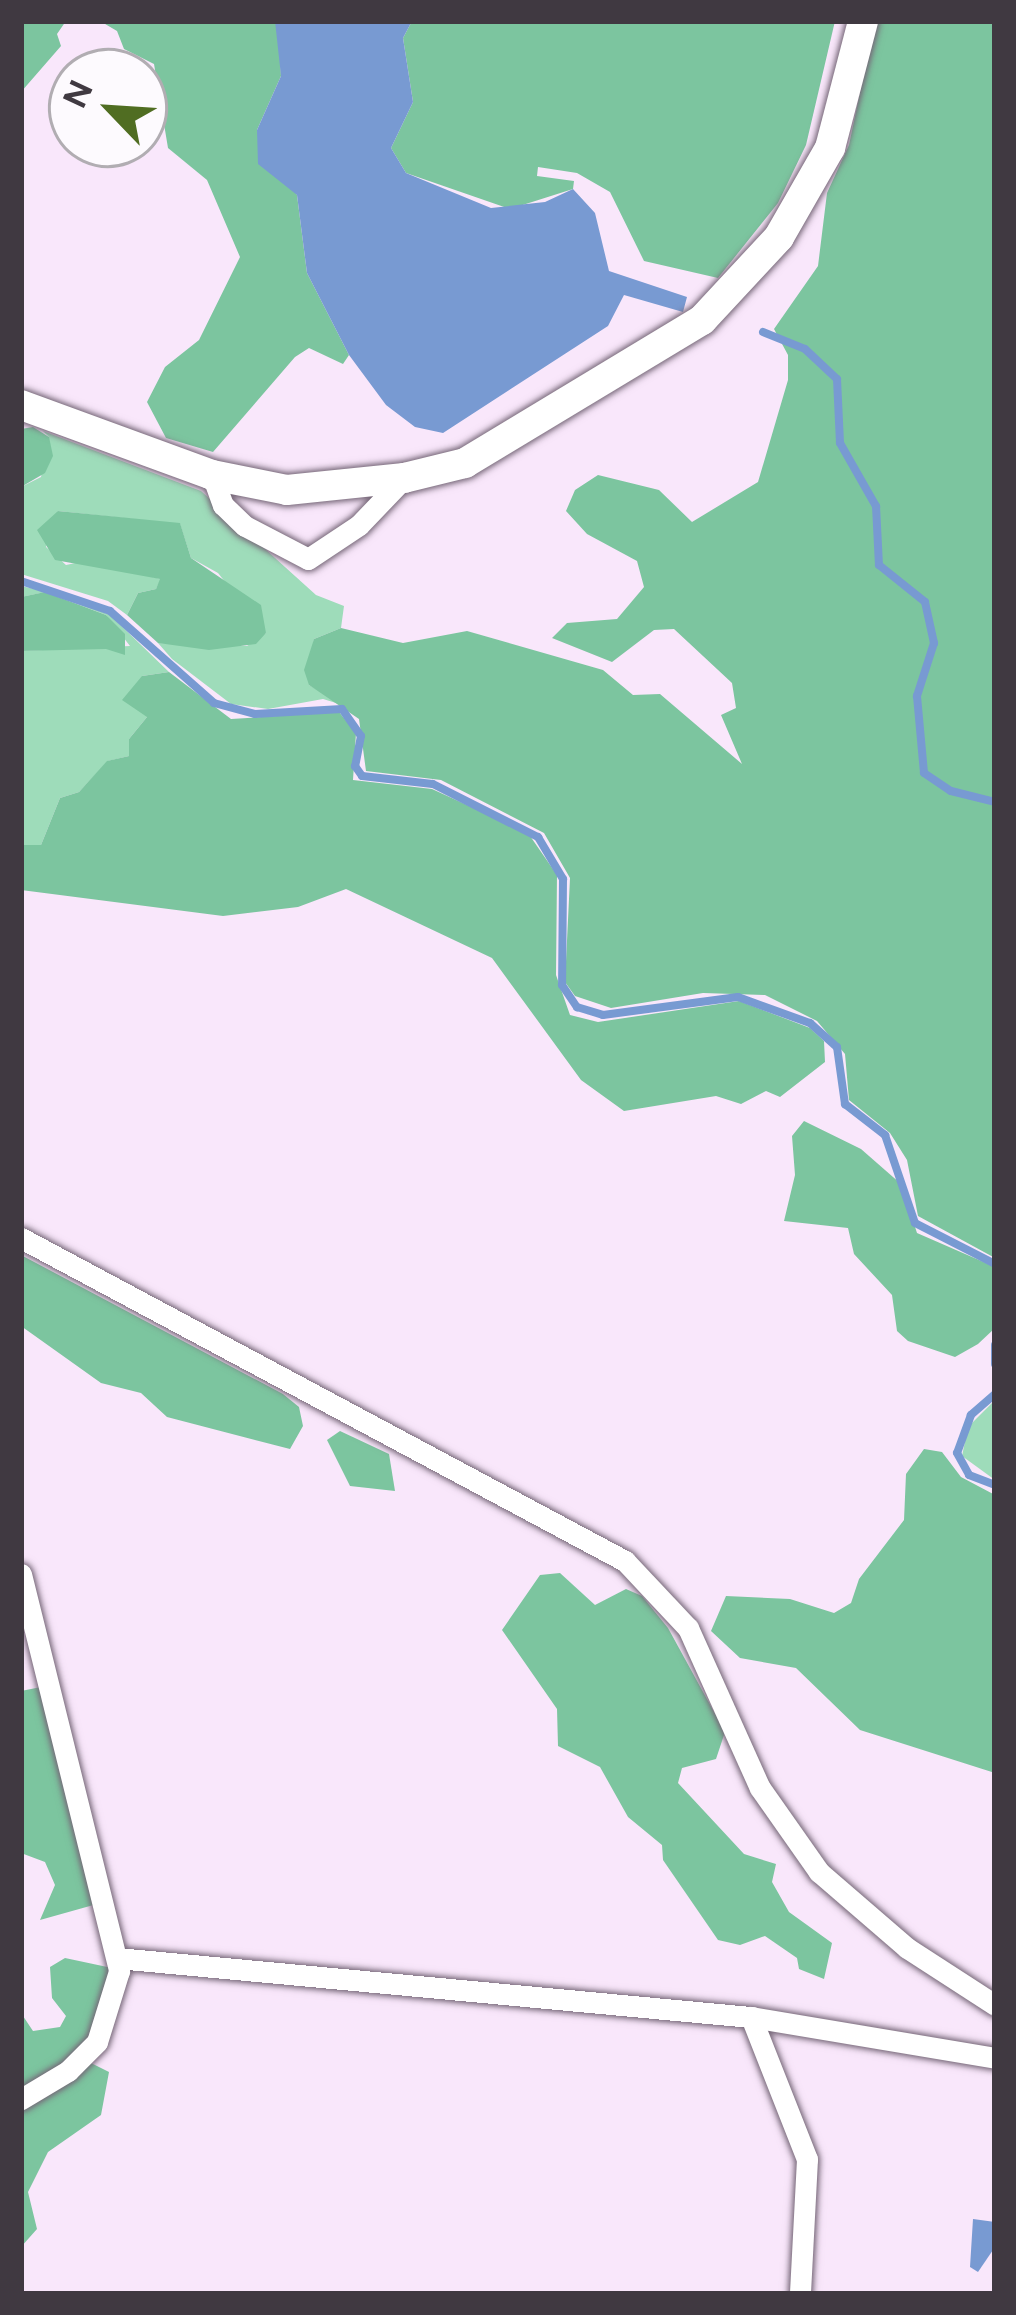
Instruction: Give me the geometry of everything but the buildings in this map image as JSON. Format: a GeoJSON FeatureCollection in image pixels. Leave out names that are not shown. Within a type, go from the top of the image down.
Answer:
{"type":"FeatureCollection","features":[{"type":"Feature","properties":{"kind":"main road"},"geometry":{"type":"LineString","coordinates":[[30,408],[212,475],[287,490],[404,478],[465,463],[702,320],[779,237],[830,148],[863,21]]}},
{"type":"Feature","properties":{"kind":"street"},"geometry":{"type":"LineString","coordinates":[[21,383],[30,408]]}},
{"type":"Feature","properties":{"kind":"street"},"geometry":{"type":"LineString","coordinates":[[212,475],[223,505],[245,526],[308,559],[359,525],[404,478]]}},
{"type":"Feature","properties":{"kind":"street"},"geometry":{"type":"LineString","coordinates":[[21,1238],[625,1561],[688,1628],[760,1788],[819,1872],[907,1948],[995,2005]]}},
{"type":"Feature","properties":{"kind":"street"},"geometry":{"type":"LineString","coordinates":[[21,1574],[117,1958],[115,2002],[97,2042],[68,2071],[21,2099]]}},
{"type":"Feature","properties":{"kind":"street"},"geometry":{"type":"LineString","coordinates":[[117,1958],[751,2017],[995,2058]]}},
{"type":"Feature","properties":{"kind":"street"},"geometry":{"type":"LineString","coordinates":[[751,2017],[807,2159],[800,2294]]}},
{"type":"Feature","properties":{"kind":"green space"},"geometry":{"type":"Polygon","coordinates":[[[21,21],[66,21],[57,34],[61,46],[48,48],[48,61],[21,92],[21,21]]]}},
{"type":"Feature","properties":{"kind":"green space"},"geometry":{"type":"Polygon","coordinates":[[[100,21],[275,21],[279,33],[281,76],[257,130],[297,195],[307,273],[349,355],[343,364],[309,348],[295,357],[213,452],[166,438],[147,402],[165,367],[199,340],[240,257],[207,180],[168,148],[168,48],[124,48],[117,31],[100,21]]]}},
{"type":"Feature","properties":{"kind":"green space"},"geometry":{"type":"Polygon","coordinates":[[[412,21],[835,21],[806,145],[778,203],[718,278],[644,261],[610,192],[577,173],[538,167],[537,176],[574,181],[573,189],[510,209],[406,173],[391,148],[413,102],[403,38],[412,21]]]}},
{"type":"Feature","properties":{"kind":"green space"},"geometry":{"type":"Polygon","coordinates":[[[875,21],[995,21],[995,1258],[918,1216],[907,1160],[890,1133],[849,1100],[845,1054],[817,1021],[765,995],[703,993],[611,1008],[575,996],[565,982],[570,878],[544,833],[441,780],[366,771],[359,719],[309,685],[304,670],[314,639],[341,628],[403,643],[467,631],[603,670],[633,695],[660,694],[742,764],[721,715],[736,708],[732,683],[674,629],[654,630],[612,662],[552,638],[567,623],[617,619],[644,587],[637,561],[587,534],[566,511],[575,490],[598,475],[659,490],[692,522],[758,482],[788,380],[788,355],[774,329],[818,266],[827,193],[849,145],[875,21]]]}},
{"type":"Feature","properties":{"kind":"green space"},"geometry":{"type":"Polygon","coordinates":[[[33,427],[49,437],[53,456],[45,473],[21,487],[21,429],[33,427]]]}},
{"type":"Feature","properties":{"kind":"green space"},"geometry":{"type":"Polygon","coordinates":[[[43,431],[201,491],[316,595],[344,606],[341,628],[314,639],[309,685],[346,706],[323,699],[268,709],[231,704],[172,659],[158,643],[247,646],[266,633],[218,573],[191,558],[180,524],[58,511],[46,547],[66,565],[85,561],[161,579],[156,589],[138,593],[127,615],[108,601],[21,574],[21,487],[41,477],[49,437],[43,431]]]}},
{"type":"Feature","properties":{"kind":"green space"},"geometry":{"type":"Polygon","coordinates":[[[58,511],[180,523],[191,558],[261,605],[266,633],[256,644],[209,650],[158,643],[127,615],[138,593],[156,589],[160,579],[55,560],[37,530],[58,511]]]}},
{"type":"Feature","properties":{"kind":"green space"},"geometry":{"type":"Polygon","coordinates":[[[21,586],[62,595],[110,615],[169,672],[142,676],[147,717],[129,739],[129,756],[108,761],[79,792],[60,798],[41,845],[21,845],[21,651],[130,646],[106,615],[46,592],[21,597],[21,586]]]}},
{"type":"Feature","properties":{"kind":"green space"},"geometry":{"type":"Polygon","coordinates":[[[45,592],[106,615],[125,634],[125,655],[106,649],[21,651],[21,597],[45,592]]]}},
{"type":"Feature","properties":{"kind":"green space"},"geometry":{"type":"Polygon","coordinates":[[[169,672],[231,719],[339,712],[356,733],[353,780],[432,789],[528,833],[557,875],[556,975],[570,1015],[598,1022],[739,1001],[810,1028],[824,1041],[825,1062],[780,1097],[766,1091],[741,1104],[716,1096],[624,1111],[581,1080],[492,958],[346,889],[298,907],[223,916],[21,890],[21,845],[41,845],[60,798],[79,792],[107,761],[129,756],[129,739],[147,717],[122,700],[142,676],[169,672]]]}},
{"type":"Feature","properties":{"kind":"green space"},"geometry":{"type":"Polygon","coordinates":[[[804,1121],[861,1149],[901,1184],[917,1233],[995,1267],[995,1328],[978,1344],[955,1357],[908,1341],[897,1331],[892,1295],[854,1254],[848,1228],[784,1221],[795,1175],[792,1136],[804,1121]]]}},
{"type":"Feature","properties":{"kind":"green space"},"geometry":{"type":"Polygon","coordinates":[[[21,1255],[283,1394],[299,1407],[303,1426],[290,1449],[167,1417],[141,1393],[101,1383],[21,1326],[21,1255]]]}},
{"type":"Feature","properties":{"kind":"green space"},"geometry":{"type":"Polygon","coordinates":[[[995,1400],[995,1480],[962,1456],[968,1427],[995,1400]]]}},
{"type":"Feature","properties":{"kind":"green space"},"geometry":{"type":"Polygon","coordinates":[[[340,1431],[389,1454],[395,1491],[350,1486],[327,1440],[340,1431]]]}},
{"type":"Feature","properties":{"kind":"green space"},"geometry":{"type":"Polygon","coordinates":[[[924,1449],[942,1452],[961,1477],[995,1495],[995,1773],[860,1730],[796,1668],[740,1658],[711,1631],[726,1596],[790,1599],[834,1613],[851,1603],[859,1579],[904,1520],[906,1474],[924,1449]]]}},
{"type":"Feature","properties":{"kind":"green space"},"geometry":{"type":"Polygon","coordinates":[[[560,1573],[595,1605],[626,1589],[642,1596],[668,1628],[725,1732],[716,1759],[682,1768],[678,1783],[744,1854],[776,1864],[772,1882],[789,1912],[832,1943],[824,1979],[799,1969],[797,1958],[765,1936],[740,1945],[718,1940],[663,1860],[662,1845],[628,1817],[600,1767],[558,1746],[557,1709],[502,1630],[540,1575],[560,1573]]]}},
{"type":"Feature","properties":{"kind":"green space"},"geometry":{"type":"Polygon","coordinates":[[[41,1687],[97,1904],[40,1920],[55,1885],[45,1862],[21,1853],[21,1691],[41,1687]]]}},
{"type":"Feature","properties":{"kind":"green space"},"geometry":{"type":"Polygon","coordinates":[[[65,1958],[112,1968],[85,2048],[21,2092],[21,2013],[33,2031],[60,2027],[66,2016],[52,1998],[50,1967],[65,1958]]]}},
{"type":"Feature","properties":{"kind":"green space"},"geometry":{"type":"Polygon","coordinates":[[[91,2063],[109,2072],[101,2115],[48,2152],[28,2192],[37,2229],[21,2247],[21,2104],[91,2063]]]}},
{"type":"Feature","properties":{"kind":"water"},"geometry":{"type":"Polygon","coordinates":[[[275,21],[412,21],[403,38],[413,102],[391,148],[406,173],[491,208],[545,202],[573,189],[595,213],[609,271],[687,297],[683,312],[624,295],[608,326],[443,433],[415,427],[386,405],[349,355],[307,273],[297,195],[258,164],[257,130],[281,76],[275,21]]]}},
{"type":"Feature","properties":{"kind":"water"},"geometry":{"type":"Polygon","coordinates":[[[973,2219],[995,2222],[995,2247],[978,2272],[970,2267],[973,2219]]]}},
{"type":"Feature","properties":{"kind":"waterway"},"geometry":{"type":"LineString","coordinates":[[763,332],[805,349],[837,379],[840,443],[876,506],[879,565],[925,602],[934,643],[917,696],[924,773],[951,791],[995,802]]}},
{"type":"Feature","properties":{"kind":"waterway"},"geometry":{"type":"LineString","coordinates":[[21,581],[110,611],[214,703],[255,714],[342,709],[361,736],[355,766],[362,776],[433,784],[538,837],[563,879],[562,985],[577,1007],[603,1015],[738,997],[810,1023],[837,1047],[845,1104],[885,1135],[915,1223],[995,1264]]}},
{"type":"Feature","properties":{"kind":"waterway"},"geometry":{"type":"LineString","coordinates":[[995,1345],[995,1364]]}},
{"type":"Feature","properties":{"kind":"waterway"},"geometry":{"type":"LineString","coordinates":[[995,1394],[971,1415],[957,1453],[969,1475],[995,1485]]}}]}
